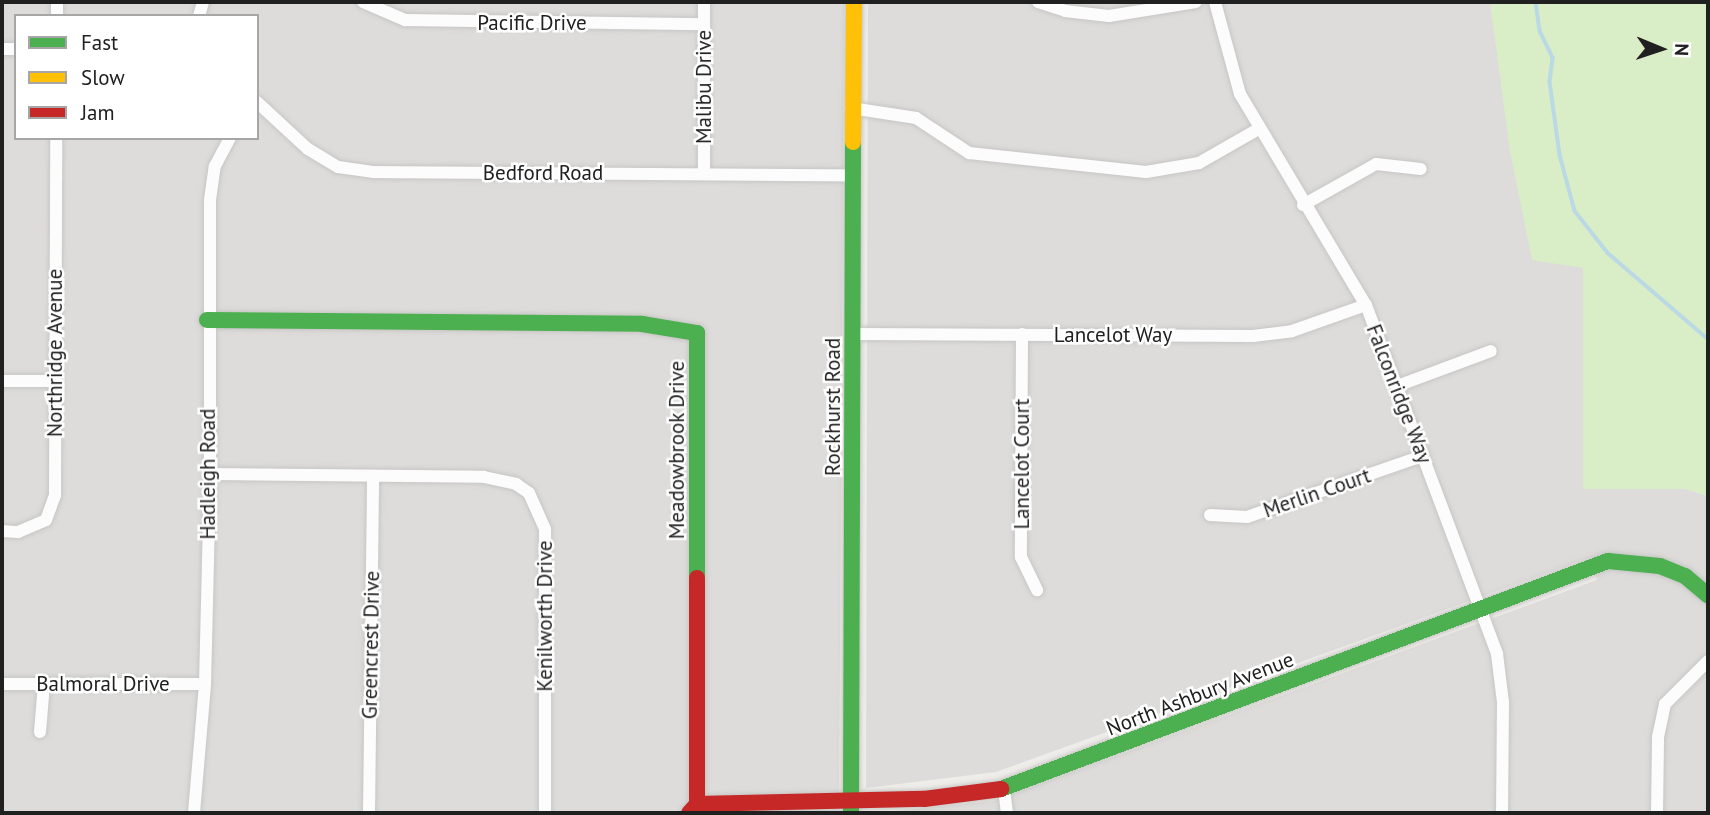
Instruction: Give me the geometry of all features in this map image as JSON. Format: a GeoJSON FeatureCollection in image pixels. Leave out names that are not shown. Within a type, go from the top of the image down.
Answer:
{"type":"FeatureCollection","features":[{"type":"Feature","properties":{"kind":"street","name":"Pacific Drive"},"geometry":{"type":"LineString","coordinates":[[363,2],[374,9],[414,21],[705,24]]}},
{"type":"Feature","properties":{"kind":"street","name":"Malibu Drive"},"geometry":{"type":"LineString","coordinates":[[704,2],[704,173]]}},
{"type":"Feature","properties":{"kind":"street","name":"Rockhurst Road"},"geometry":{"type":"LineString","coordinates":[[851,807],[854,334],[851,108],[854,2]]}},
{"type":"Feature","properties":{"kind":"street"},"geometry":{"type":"LineString","coordinates":[[1038,2],[1065,11],[1109,16],[1196,2]]}},
{"type":"Feature","properties":{"kind":"street","name":"Falconridge Way"},"geometry":{"type":"LineString","coordinates":[[1214,2],[1240,94],[1303,205],[1366,305],[1481,610],[1501,673],[1502,813]]}},
{"type":"Feature","properties":{"kind":"street","name":"Bedford Road"},"geometry":{"type":"LineString","coordinates":[[259,106],[308,149],[350,169],[853,175]]}},
{"type":"Feature","properties":{"kind":"street"},"geometry":{"type":"LineString","coordinates":[[851,108],[916,118],[969,153],[1146,172],[1199,163],[1260,128]]}},
{"type":"Feature","properties":{"kind":"street","name":"Northridge Avenue"},"geometry":{"type":"LineString","coordinates":[[2,531],[18,532],[46,520],[55,495],[57,140]]}},
{"type":"Feature","properties":{"kind":"street","name":"Hadleigh Road"},"geometry":{"type":"LineString","coordinates":[[194,813],[205,684],[210,474],[207,320],[211,182],[229,140]]}},
{"type":"Feature","properties":{"kind":"street"},"geometry":{"type":"LineString","coordinates":[[1303,205],[1376,164],[1421,169]]}},
{"type":"Feature","properties":{"kind":"street","name":"Lancelot Way"},"geometry":{"type":"LineString","coordinates":[[854,334],[1273,334],[1366,305]]}},
{"type":"Feature","properties":{"kind":"street","name":"Meadowbrook Drive"},"geometry":{"type":"LineString","coordinates":[[207,320],[642,324],[697,333],[693,809]]}},
{"type":"Feature","properties":{"kind":"street","name":"Lancelot Court"},"geometry":{"type":"LineString","coordinates":[[1022,334],[1021,557],[1037,590]]}},
{"type":"Feature","properties":{"kind":"street"},"geometry":{"type":"LineString","coordinates":[[1397,386],[1491,351]]}},
{"type":"Feature","properties":{"kind":"street"},"geometry":{"type":"LineString","coordinates":[[2,381],[54,381]]}},
{"type":"Feature","properties":{"kind":"street","name":"Merlin Court"},"geometry":{"type":"LineString","coordinates":[[1210,515],[1247,517],[1422,456]]}},
{"type":"Feature","properties":{"kind":"street","name":"Kenilworth Drive"},"geometry":{"type":"LineString","coordinates":[[210,474],[502,479],[529,493],[541,513],[545,529],[545,813]]}},
{"type":"Feature","properties":{"kind":"street","name":"Greencrest Drive"},"geometry":{"type":"LineString","coordinates":[[369,813],[373,477]]}},
{"type":"Feature","properties":{"kind":"street","name":"North Ashbury Avenue"},"geometry":{"type":"LineString","coordinates":[[693,809],[851,807],[1004,789],[1608,561],[1660,566],[1685,576],[1708,595]]}},
{"type":"Feature","properties":{"kind":"street"},"geometry":{"type":"LineString","coordinates":[[1657,813],[1658,737],[1665,704],[1708,662]]}},
{"type":"Feature","properties":{"kind":"street"},"geometry":{"type":"LineString","coordinates":[[40,732],[44,683]]}},
{"type":"Feature","properties":{"kind":"street","name":"Balmoral Drive"},"geometry":{"type":"LineString","coordinates":[[2,684],[205,684]]}},
{"type":"Feature","properties":{"kind":"street"},"geometry":{"type":"LineString","coordinates":[[1004,789],[1007,813]]}},
{"type":"Feature","properties":{"kind":"shaded area"},"geometry":{"type":"Polygon","coordinates":[[[2,2],[844,2],[839,813],[2,813],[2,2]]]}},
{"type":"Feature","properties":{"kind":"shaded area"},"geometry":{"type":"Polygon","coordinates":[[[868,2],[1491,2],[1583,268],[1583,488],[1686,489],[1708,496],[1708,813],[875,813],[994,801],[1597,580],[1591,557],[996,772],[866,788],[868,2]]]}},
{"type":"Feature","properties":{"kind":"green space"},"geometry":{"type":"Polygon","coordinates":[[[1490,2],[1708,2],[1708,496],[1686,489],[1583,489],[1583,268],[1532,260],[1510,151],[1490,2]]]}},
{"type":"Feature","properties":{"kind":"waterway"},"geometry":{"type":"LineString","coordinates":[[1536,2],[1540,31],[1553,58],[1550,82],[1560,155],[1575,211],[1608,253],[1708,339]]}},
{"type":"Feature","properties":{"kind":"traffic: fast"},"geometry":{"type":"LineString","coordinates":[[851,810],[853,142]]}},
{"type":"Feature","properties":{"kind":"traffic: fast"},"geometry":{"type":"LineString","coordinates":[[207,320],[642,324],[697,333],[697,578]]}},
{"type":"Feature","properties":{"kind":"traffic: fast"},"geometry":{"type":"LineString","coordinates":[[1001,789],[1608,561],[1660,566],[1685,576],[1708,595]]}},
{"type":"Feature","properties":{"kind":"traffic: slow"},"geometry":{"type":"LineString","coordinates":[[853,142],[854,2]]}},
{"type":"Feature","properties":{"kind":"traffic: jam"},"geometry":{"type":"LineString","coordinates":[[697,578],[697,804]]}},
{"type":"Feature","properties":{"kind":"traffic: jam"},"geometry":{"type":"LineString","coordinates":[[689,813],[697,804],[924,799],[1001,789]]}}]}
